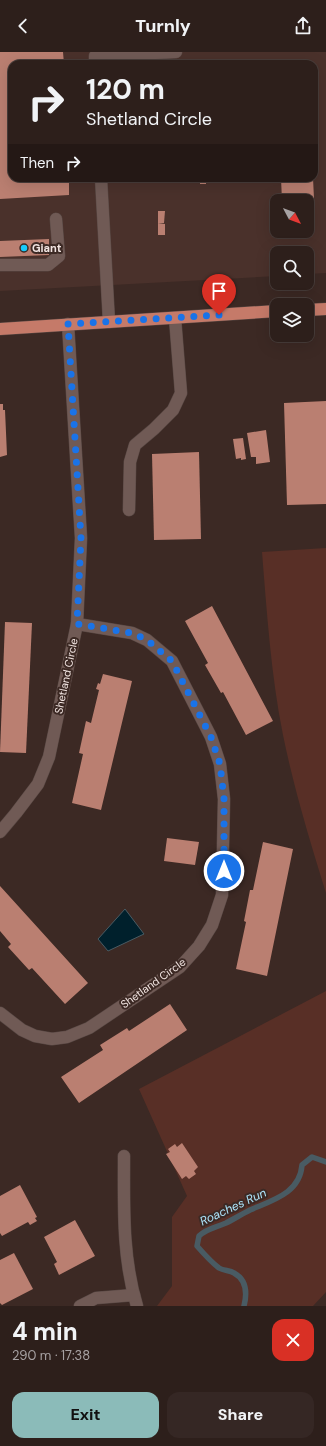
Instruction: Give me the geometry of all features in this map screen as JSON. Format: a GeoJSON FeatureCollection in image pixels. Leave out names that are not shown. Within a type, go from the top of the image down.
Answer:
{"type":"FeatureCollection","features":[{"type":"Feature","properties":{"kind":"main road"},"geometry":{"type":"LineString","coordinates":[[314,310],[326,309]]}},
{"type":"Feature","properties":{"kind":"main road"},"geometry":{"type":"LineString","coordinates":[[0,329],[270,311]]}},
{"type":"Feature","properties":{"kind":"street"},"geometry":{"type":"LineString","coordinates":[[95,60],[95,56],[176,52]]}},
{"type":"Feature","properties":{"kind":"street"},"geometry":{"type":"LineString","coordinates":[[101,182],[109,322]]}},
{"type":"Feature","properties":{"kind":"street"},"geometry":{"type":"LineString","coordinates":[[0,265],[48,265],[59,256],[56,219]]}},
{"type":"Feature","properties":{"kind":"street"},"geometry":{"type":"LineString","coordinates":[[129,510],[130,462],[135,445],[173,410],[182,393],[175,318]]}},
{"type":"Feature","properties":{"kind":"street","name":"Shetland Circle"},"geometry":{"type":"LineString","coordinates":[[0,832],[38,784],[49,757],[77,624],[81,538],[68,324]]}},
{"type":"Feature","properties":{"kind":"street","name":"Shetland Circle"},"geometry":{"type":"LineString","coordinates":[[0,1013],[22,1030],[35,1036],[52,1039],[67,1037],[89,1028],[180,967],[203,941],[212,925],[222,895],[224,799],[220,764],[211,737],[172,661],[147,640],[132,633],[77,624]]}},
{"type":"Feature","properties":{"kind":"street"},"geometry":{"type":"LineString","coordinates":[[80,1306],[96,1298],[135,1301],[128,1270],[125,1241],[124,1156]]}},
{"type":"Feature","properties":{"kind":"shaded area"},"geometry":{"type":"Polygon","coordinates":[[[0,52],[326,52],[326,273],[314,274],[314,246],[270,246],[270,276],[0,291],[0,52]]]}},
{"type":"Feature","properties":{"kind":"shaded area"},"geometry":{"type":"Polygon","coordinates":[[[326,548],[326,893],[297,795],[283,735],[272,667],[262,552],[326,548]]]}},
{"type":"Feature","properties":{"kind":"shaded area"},"geometry":{"type":"Polygon","coordinates":[[[326,991],[326,1292],[313,1306],[157,1306],[172,1286],[172,1217],[187,1196],[139,1089],[326,991]]]}},
{"type":"Feature","properties":{"kind":"water"},"geometry":{"type":"Polygon","coordinates":[[[125,909],[144,934],[108,951],[98,939],[125,909]]]}},
{"type":"Feature","properties":{"kind":"building"},"geometry":{"type":"Polygon","coordinates":[[[0,52],[63,52],[64,60],[8,60],[8,182],[69,182],[69,195],[0,199],[0,52]]]}},
{"type":"Feature","properties":{"kind":"building"},"geometry":{"type":"Polygon","coordinates":[[[200,182],[206,182],[206,184],[200,184],[200,182]]]}},
{"type":"Feature","properties":{"kind":"building"},"geometry":{"type":"Polygon","coordinates":[[[281,182],[313,182],[314,194],[282,194],[281,182]]]}},
{"type":"Feature","properties":{"kind":"building"},"geometry":{"type":"Polygon","coordinates":[[[314,199],[315,219],[314,219],[314,199]]]}},
{"type":"Feature","properties":{"kind":"building"},"geometry":{"type":"Polygon","coordinates":[[[158,211],[165,211],[164,223],[158,223],[158,211]]]}},
{"type":"Feature","properties":{"kind":"building"},"geometry":{"type":"Polygon","coordinates":[[[158,223],[165,224],[165,235],[158,235],[158,223]]]}},
{"type":"Feature","properties":{"kind":"building","name":"Giant"},"geometry":{"type":"Polygon","coordinates":[[[49,239],[49,255],[0,257],[0,241],[49,239]]]}},
{"type":"Feature","properties":{"kind":"building"},"geometry":{"type":"Polygon","coordinates":[[[326,401],[326,504],[287,505],[284,403],[326,401]]]}},
{"type":"Feature","properties":{"kind":"building"},"geometry":{"type":"Polygon","coordinates":[[[0,404],[3,404],[3,410],[5,410],[7,455],[0,457],[0,404]]]}},
{"type":"Feature","properties":{"kind":"building"},"geometry":{"type":"Polygon","coordinates":[[[266,430],[270,462],[256,464],[256,457],[251,457],[247,433],[266,430]]]}},
{"type":"Feature","properties":{"kind":"building"},"geometry":{"type":"Polygon","coordinates":[[[243,438],[246,459],[236,459],[233,439],[243,438]]]}},
{"type":"Feature","properties":{"kind":"building"},"geometry":{"type":"Polygon","coordinates":[[[199,452],[201,539],[154,540],[152,454],[199,452]]]}},
{"type":"Feature","properties":{"kind":"building"},"geometry":{"type":"Polygon","coordinates":[[[212,606],[273,721],[246,735],[223,692],[221,693],[205,665],[208,663],[185,621],[212,606]]]}},
{"type":"Feature","properties":{"kind":"building"},"geometry":{"type":"Polygon","coordinates":[[[5,622],[32,623],[26,753],[0,752],[5,622]]]}},
{"type":"Feature","properties":{"kind":"building"},"geometry":{"type":"Polygon","coordinates":[[[103,674],[132,681],[101,810],[72,803],[83,754],[79,753],[86,721],[91,723],[99,690],[96,689],[98,683],[100,684],[103,674]]]}},
{"type":"Feature","properties":{"kind":"building"},"geometry":{"type":"Polygon","coordinates":[[[167,838],[199,842],[195,865],[164,861],[167,838]]]}},
{"type":"Feature","properties":{"kind":"building"},"geometry":{"type":"Polygon","coordinates":[[[263,842],[293,849],[267,976],[236,969],[246,922],[244,921],[250,890],[253,890],[263,842]]]}},
{"type":"Feature","properties":{"kind":"building"},"geometry":{"type":"Polygon","coordinates":[[[0,886],[88,983],[65,1004],[32,968],[29,970],[8,947],[11,944],[0,931],[0,886]]]}},
{"type":"Feature","properties":{"kind":"building"},"geometry":{"type":"Polygon","coordinates":[[[170,1004],[187,1030],[79,1103],[61,1077],[103,1050],[100,1045],[127,1028],[129,1031],[170,1004]]]}},
{"type":"Feature","properties":{"kind":"building"},"geometry":{"type":"Polygon","coordinates":[[[182,1143],[198,1167],[194,1171],[196,1174],[189,1179],[186,1176],[182,1179],[166,1154],[170,1152],[168,1149],[175,1144],[177,1147],[182,1143]]]}},
{"type":"Feature","properties":{"kind":"building"},"geometry":{"type":"Polygon","coordinates":[[[20,1185],[37,1217],[35,1218],[37,1221],[30,1225],[28,1222],[2,1236],[0,1233],[0,1196],[20,1185]]]}},
{"type":"Feature","properties":{"kind":"building"},"geometry":{"type":"Polygon","coordinates":[[[75,1220],[95,1256],[59,1275],[54,1264],[57,1262],[44,1237],[75,1220]]]}},
{"type":"Feature","properties":{"kind":"building"},"geometry":{"type":"Polygon","coordinates":[[[14,1253],[33,1289],[2,1305],[0,1303],[0,1260],[14,1253]]]}},
{"type":"Feature","properties":{"kind":"waterway","name":"Roaches Run"},"geometry":{"type":"LineString","coordinates":[[244,1306],[246,1297],[244,1283],[238,1276],[232,1272],[219,1268],[208,1258],[197,1246],[199,1236],[208,1230],[226,1223],[284,1194],[291,1189],[296,1182],[300,1175],[302,1165],[312,1157],[326,1162]]}},
{"type":"Feature","properties":{"kind":"place","name":"Giant"},"geometry":{"type":"Point","coordinates":[24,248]}},
{"type":"Feature","properties":{"kind":"route"},"geometry":{"type":"LineString","coordinates":[[219,315],[68,324],[81,538],[77,624],[132,633],[147,640],[172,661],[211,737],[220,764],[224,799],[224,871]]}}]}
